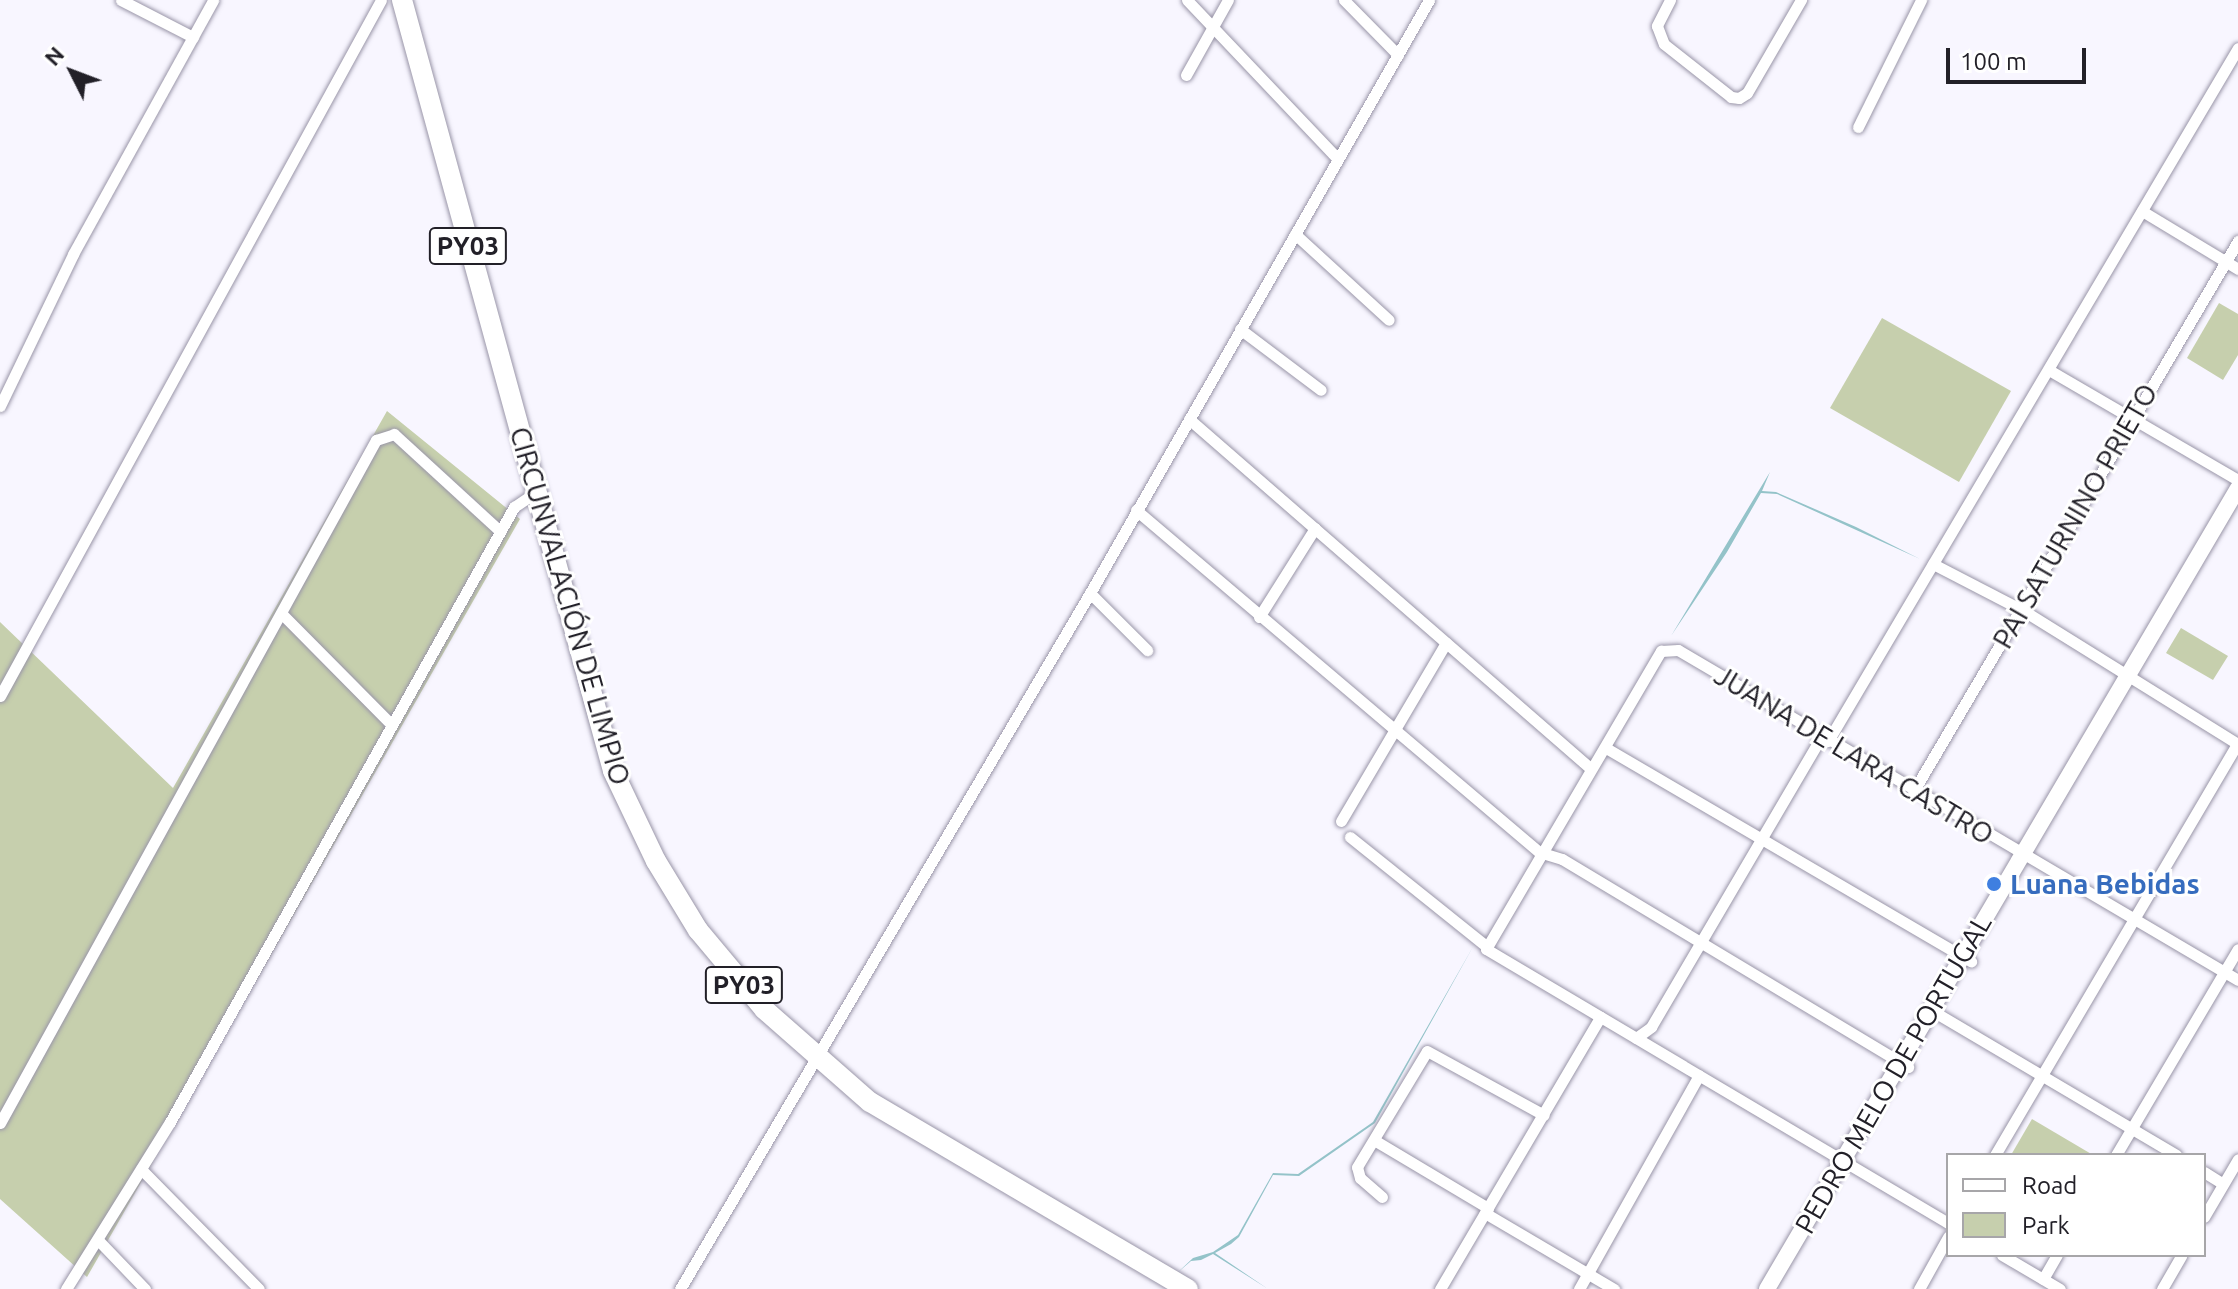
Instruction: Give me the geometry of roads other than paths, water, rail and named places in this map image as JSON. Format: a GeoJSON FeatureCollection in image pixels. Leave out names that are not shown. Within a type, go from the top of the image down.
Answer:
{"type":"FeatureCollection","features":[{"type":"Feature","properties":{"kind":"highway","name":"CIRCUNVALACIÓN DE LIMPIO"},"geometry":{"type":"LineString","coordinates":[[402,0],[613,771],[656,861],[698,930],[764,1009],[816,1058],[934,1144],[1188,1289]]}},
{"type":"Feature","properties":{"kind":"street"},"geometry":{"type":"LineString","coordinates":[[121,0],[193,37]]}},
{"type":"Feature","properties":{"kind":"street"},"geometry":{"type":"LineString","coordinates":[[0,406],[73,254],[213,0]]}},
{"type":"Feature","properties":{"kind":"street"},"geometry":{"type":"LineString","coordinates":[[0,696],[381,0]]}},
{"type":"Feature","properties":{"kind":"street"},"geometry":{"type":"LineString","coordinates":[[1187,0],[1338,159]]}},
{"type":"Feature","properties":{"kind":"street"},"geometry":{"type":"LineString","coordinates":[[1186,75],[1228,0]]}},
{"type":"Feature","properties":{"kind":"street"},"geometry":{"type":"LineString","coordinates":[[1344,0],[1398,55]]}},
{"type":"Feature","properties":{"kind":"street"},"geometry":{"type":"LineString","coordinates":[[680,1289],[1090,593],[1429,0]]}},
{"type":"Feature","properties":{"kind":"street"},"geometry":{"type":"LineString","coordinates":[[1670,0],[1657,26],[1664,44],[1731,97],[1739,98],[1747,93],[1801,0]]}},
{"type":"Feature","properties":{"kind":"street"},"geometry":{"type":"LineString","coordinates":[[1858,127],[1921,0]]}},
{"type":"Feature","properties":{"kind":"street"},"geometry":{"type":"LineString","coordinates":[[1636,1038],[1651,1027],[1761,839],[1933,564],[2238,48]]}},
{"type":"Feature","properties":{"kind":"street"},"geometry":{"type":"LineString","coordinates":[[2142,211],[2238,269]]}},
{"type":"Feature","properties":{"kind":"street"},"geometry":{"type":"LineString","coordinates":[[1295,234],[1389,320]]}},
{"type":"Feature","properties":{"kind":"street","name":"PAI SATURNINO PRIETO"},"geometry":{"type":"LineString","coordinates":[[1913,792],[2238,241]]}},
{"type":"Feature","properties":{"kind":"street"},"geometry":{"type":"LineString","coordinates":[[1240,329],[1321,390]]}},
{"type":"Feature","properties":{"kind":"street"},"geometry":{"type":"LineString","coordinates":[[2049,370],[2238,480]]}},
{"type":"Feature","properties":{"kind":"street"},"geometry":{"type":"LineString","coordinates":[[1189,419],[1590,768]]}},
{"type":"Feature","properties":{"kind":"street"},"geometry":{"type":"LineString","coordinates":[[0,1123],[226,707],[282,614],[381,436],[394,434],[402,440],[500,531]]}},
{"type":"Feature","properties":{"kind":"street","name":"PEDRO MELO DE PORTUGAL"},"geometry":{"type":"LineString","coordinates":[[1767,1289],[1967,959],[2181,595],[2238,488]]}},
{"type":"Feature","properties":{"kind":"street"},"geometry":{"type":"LineString","coordinates":[[66,1289],[141,1169],[500,531],[516,504],[535,493]]}},
{"type":"Feature","properties":{"kind":"street","name":"PEDRO MELO DE PORTUGAL"},"geometry":{"type":"LineString","coordinates":[[2181,595],[2238,508]]}},
{"type":"Feature","properties":{"kind":"street"},"geometry":{"type":"LineString","coordinates":[[1136,510],[1393,732],[1539,852],[1562,859],[1904,1065]]}},
{"type":"Feature","properties":{"kind":"street"},"geometry":{"type":"LineString","coordinates":[[1259,617],[1315,528]]}},
{"type":"Feature","properties":{"kind":"street"},"geometry":{"type":"LineString","coordinates":[[1933,564],[2020,609],[2238,744],[2132,917],[1996,1153]]}},
{"type":"Feature","properties":{"kind":"street"},"geometry":{"type":"LineString","coordinates":[[1090,593],[1147,650]]}},
{"type":"Feature","properties":{"kind":"street"},"geometry":{"type":"LineString","coordinates":[[282,614],[391,724]]}},
{"type":"Feature","properties":{"kind":"street"},"geometry":{"type":"LineString","coordinates":[[1341,821],[1446,643]]}},
{"type":"Feature","properties":{"kind":"street","name":"JUANA DE LARA CASTRO"},"geometry":{"type":"LineString","coordinates":[[1606,748],[1661,651],[1678,650],[1913,792],[2238,980]]}},
{"type":"Feature","properties":{"kind":"street"},"geometry":{"type":"LineString","coordinates":[[1485,945],[1590,768],[1606,748],[1967,959]]}},
{"type":"Feature","properties":{"kind":"street"},"geometry":{"type":"LineString","coordinates":[[1350,837],[1485,945],[1488,952],[1946,1222]]}},
{"type":"Feature","properties":{"kind":"street"},"geometry":{"type":"LineString","coordinates":[[2117,1153],[2238,949]]}},
{"type":"Feature","properties":{"kind":"street"},"geometry":{"type":"LineString","coordinates":[[1935,1012],[2173,1153]]}},
{"type":"Feature","properties":{"kind":"street"},"geometry":{"type":"LineString","coordinates":[[1440,1289],[1600,1017]]}},
{"type":"Feature","properties":{"kind":"street"},"geometry":{"type":"LineString","coordinates":[[1382,1197],[1357,1170],[1428,1051],[1544,1115]]}},
{"type":"Feature","properties":{"kind":"street"},"geometry":{"type":"LineString","coordinates":[[1579,1289],[1699,1075]]}},
{"type":"Feature","properties":{"kind":"street"},"geometry":{"type":"LineString","coordinates":[[1374,1140],[1614,1289]]}},
{"type":"Feature","properties":{"kind":"street"},"geometry":{"type":"LineString","coordinates":[[2206,1214],[2238,1159]]}},
{"type":"Feature","properties":{"kind":"street","name":"PEDRO MELO DE PORTUGAL"},"geometry":{"type":"LineString","coordinates":[[1777,1289],[1846,1163]]}},
{"type":"Feature","properties":{"kind":"street"},"geometry":{"type":"LineString","coordinates":[[141,1169],[259,1289]]}},
{"type":"Feature","properties":{"kind":"street"},"geometry":{"type":"LineString","coordinates":[[2206,1173],[2223,1184]]}},
{"type":"Feature","properties":{"kind":"street"},"geometry":{"type":"LineString","coordinates":[[98,1240],[145,1289]]}},
{"type":"Feature","properties":{"kind":"street"},"geometry":{"type":"LineString","coordinates":[[1919,1289],[1946,1241]]}},
{"type":"Feature","properties":{"kind":"street"},"geometry":{"type":"LineString","coordinates":[[2005,1257],[2060,1289]]}},
{"type":"Feature","properties":{"kind":"street"},"geometry":{"type":"LineString","coordinates":[[2043,1279],[2056,1257]]}},
{"type":"Feature","properties":{"kind":"street"},"geometry":{"type":"LineString","coordinates":[[2162,1289],[2181,1257]]}},
{"type":"Feature","properties":{"kind":"water"},"geometry":{"type":"Polygon","coordinates":[[[1770,472],[1762,491],[1776,492],[1920,559],[1777,494],[1761,493],[1727,552],[1671,636],[1770,472]]]}},
{"type":"Feature","properties":{"kind":"water"},"geometry":{"type":"Polygon","coordinates":[[[1474,945],[1375,1123],[1299,1176],[1273,1175],[1239,1237],[1215,1253],[1268,1289],[1213,1254],[1191,1261],[1176,1274],[1193,1258],[1213,1252],[1238,1235],[1273,1173],[1298,1174],[1373,1122],[1474,945]]]}},
{"type":"Feature","properties":{"kind":"place","name":"Luana Bebidas"},"geometry":{"type":"Point","coordinates":[1994,884]}}]}
